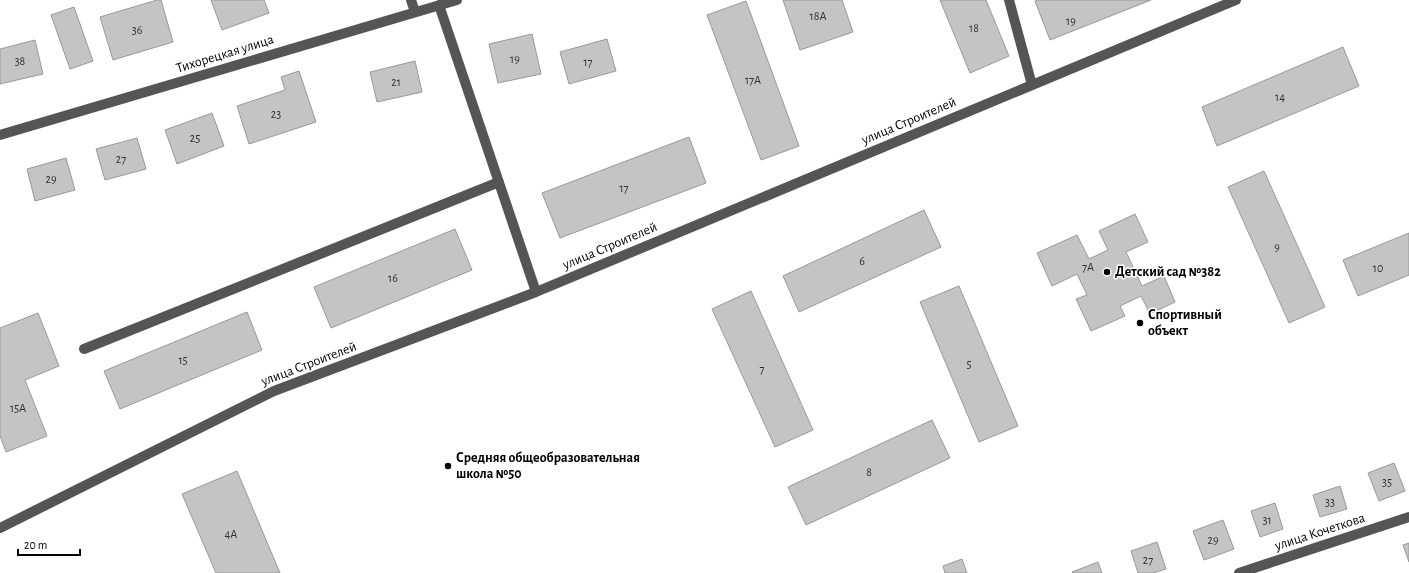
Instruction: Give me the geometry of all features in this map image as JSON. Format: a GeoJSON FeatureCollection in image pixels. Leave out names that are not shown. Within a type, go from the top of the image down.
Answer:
{"type":"FeatureCollection","features":[{"type":"Feature","properties":{"kind":"street"},"geometry":{"type":"LineString","coordinates":[[411,0],[415,12]]}},
{"type":"Feature","properties":{"kind":"street","name":"Тихорецкая улица"},"geometry":{"type":"LineString","coordinates":[[0,136],[457,0]]}},
{"type":"Feature","properties":{"kind":"street"},"geometry":{"type":"LineString","coordinates":[[1009,0],[1032,85]]}},
{"type":"Feature","properties":{"kind":"street","name":"улица Строителей"},"geometry":{"type":"LineString","coordinates":[[0,528],[274,391],[536,292],[1236,0]]}},
{"type":"Feature","properties":{"kind":"street"},"geometry":{"type":"LineString","coordinates":[[440,5],[536,292]]}},
{"type":"Feature","properties":{"kind":"street"},"geometry":{"type":"LineString","coordinates":[[84,349],[499,182]]}},
{"type":"Feature","properties":{"kind":"street","name":"улица Кочеткова"},"geometry":{"type":"LineString","coordinates":[[1239,573],[1409,517]]}},
{"type":"Feature","properties":{"kind":"building"},"geometry":{"type":"Polygon","coordinates":[[[161,0],[173,42],[113,60],[100,17],[161,0]]]}},
{"type":"Feature","properties":{"kind":"building"},"geometry":{"type":"Polygon","coordinates":[[[211,0],[264,0],[269,13],[222,30],[211,0]]]}},
{"type":"Feature","properties":{"kind":"building"},"geometry":{"type":"Polygon","coordinates":[[[783,0],[842,0],[853,32],[800,50],[783,0]]]}},
{"type":"Feature","properties":{"kind":"building"},"geometry":{"type":"Polygon","coordinates":[[[940,0],[986,0],[1009,56],[970,73],[940,0]]]}},
{"type":"Feature","properties":{"kind":"building"},"geometry":{"type":"Polygon","coordinates":[[[1151,0],[1050,40],[1035,1],[1151,0]]]}},
{"type":"Feature","properties":{"kind":"building"},"geometry":{"type":"Polygon","coordinates":[[[746,1],[799,146],[761,160],[707,15],[746,1]]]}},
{"type":"Feature","properties":{"kind":"building"},"geometry":{"type":"Polygon","coordinates":[[[74,7],[93,61],[70,69],[51,15],[74,7]]]}},
{"type":"Feature","properties":{"kind":"building"},"geometry":{"type":"Polygon","coordinates":[[[532,34],[541,74],[498,83],[489,44],[532,34]]]}},
{"type":"Feature","properties":{"kind":"building"},"geometry":{"type":"Polygon","coordinates":[[[607,39],[616,71],[569,84],[560,52],[607,39]]]}},
{"type":"Feature","properties":{"kind":"building"},"geometry":{"type":"Polygon","coordinates":[[[35,40],[43,74],[0,84],[0,49],[35,40]]]}},
{"type":"Feature","properties":{"kind":"building"},"geometry":{"type":"Polygon","coordinates":[[[1343,47],[1359,86],[1217,146],[1202,107],[1343,47]]]}},
{"type":"Feature","properties":{"kind":"building"},"geometry":{"type":"Polygon","coordinates":[[[415,61],[422,92],[377,102],[370,72],[415,61]]]}},
{"type":"Feature","properties":{"kind":"building"},"geometry":{"type":"Polygon","coordinates":[[[299,71],[316,122],[249,144],[237,106],[285,90],[281,77],[299,71]]]}},
{"type":"Feature","properties":{"kind":"building"},"geometry":{"type":"Polygon","coordinates":[[[212,113],[224,146],[177,164],[165,130],[212,113]]]}},
{"type":"Feature","properties":{"kind":"building"},"geometry":{"type":"Polygon","coordinates":[[[689,137],[706,183],[560,238],[542,193],[689,137]]]}},
{"type":"Feature","properties":{"kind":"building"},"geometry":{"type":"Polygon","coordinates":[[[137,138],[146,169],[105,180],[96,149],[137,138]]]}},
{"type":"Feature","properties":{"kind":"building"},"geometry":{"type":"Polygon","coordinates":[[[66,158],[75,190],[35,201],[27,169],[66,158]]]}},
{"type":"Feature","properties":{"kind":"building"},"geometry":{"type":"Polygon","coordinates":[[[1264,171],[1325,307],[1289,323],[1228,187],[1264,171]]]}},
{"type":"Feature","properties":{"kind":"building"},"geometry":{"type":"Polygon","coordinates":[[[924,210],[941,247],[799,312],[783,276],[924,210]]]}},
{"type":"Feature","properties":{"kind":"building","name":"Детский сад №382"},"geometry":{"type":"Polygon","coordinates":[[[1135,214],[1148,242],[1126,252],[1142,286],[1164,276],[1175,302],[1150,314],[1141,296],[1120,306],[1125,316],[1091,331],[1076,299],[1087,295],[1077,274],[1052,286],[1037,253],[1077,235],[1089,259],[1108,250],[1099,231],[1135,214]]]}},
{"type":"Feature","properties":{"kind":"building"},"geometry":{"type":"Polygon","coordinates":[[[455,229],[472,270],[331,328],[314,287],[455,229]]]}},
{"type":"Feature","properties":{"kind":"building"},"geometry":{"type":"Polygon","coordinates":[[[1409,233],[1409,275],[1358,296],[1343,260],[1409,233]]]}},
{"type":"Feature","properties":{"kind":"building"},"geometry":{"type":"Polygon","coordinates":[[[959,286],[1018,426],[979,442],[920,302],[959,286]]]}},
{"type":"Feature","properties":{"kind":"building"},"geometry":{"type":"Polygon","coordinates":[[[751,291],[813,430],[775,447],[712,309],[751,291]]]}},
{"type":"Feature","properties":{"kind":"building"},"geometry":{"type":"Polygon","coordinates":[[[247,312],[262,350],[120,409],[104,371],[247,312]]]}},
{"type":"Feature","properties":{"kind":"building"},"geometry":{"type":"Polygon","coordinates":[[[38,313],[59,366],[25,380],[47,436],[6,452],[0,436],[0,328],[38,313]]]}},
{"type":"Feature","properties":{"kind":"building"},"geometry":{"type":"Polygon","coordinates":[[[932,420],[950,458],[806,525],[788,487],[932,420]]]}},
{"type":"Feature","properties":{"kind":"building"},"geometry":{"type":"Polygon","coordinates":[[[1394,463],[1405,491],[1379,501],[1368,473],[1394,463]]]}},
{"type":"Feature","properties":{"kind":"building"},"geometry":{"type":"Polygon","coordinates":[[[237,471],[280,573],[216,573],[182,494],[237,471]]]}},
{"type":"Feature","properties":{"kind":"building"},"geometry":{"type":"Polygon","coordinates":[[[1340,486],[1347,509],[1320,517],[1313,495],[1340,486]]]}},
{"type":"Feature","properties":{"kind":"building"},"geometry":{"type":"Polygon","coordinates":[[[1275,503],[1283,529],[1260,537],[1251,511],[1275,503]]]}},
{"type":"Feature","properties":{"kind":"building"},"geometry":{"type":"Polygon","coordinates":[[[1223,520],[1234,549],[1204,560],[1193,531],[1223,520]]]}},
{"type":"Feature","properties":{"kind":"building"},"geometry":{"type":"Polygon","coordinates":[[[1157,542],[1166,569],[1153,573],[1138,573],[1131,551],[1157,542]]]}},
{"type":"Feature","properties":{"kind":"building"},"geometry":{"type":"Polygon","coordinates":[[[1409,543],[1409,562],[1403,545],[1409,543]]]}},
{"type":"Feature","properties":{"kind":"building"},"geometry":{"type":"Polygon","coordinates":[[[962,559],[967,573],[945,573],[943,566],[962,559]]]}},
{"type":"Feature","properties":{"kind":"building"},"geometry":{"type":"Polygon","coordinates":[[[1098,562],[1102,573],[1072,572],[1098,562]]]}},
{"type":"Feature","properties":{"kind":"place","name":"Детский сад №382"},"geometry":{"type":"Point","coordinates":[1107,272]}},
{"type":"Feature","properties":{"kind":"place","name":"Спортивный объект"},"geometry":{"type":"Point","coordinates":[1140,323]}},
{"type":"Feature","properties":{"kind":"place","name":"Средняя общеобразовательная школа №50"},"geometry":{"type":"Point","coordinates":[448,466]}}]}
